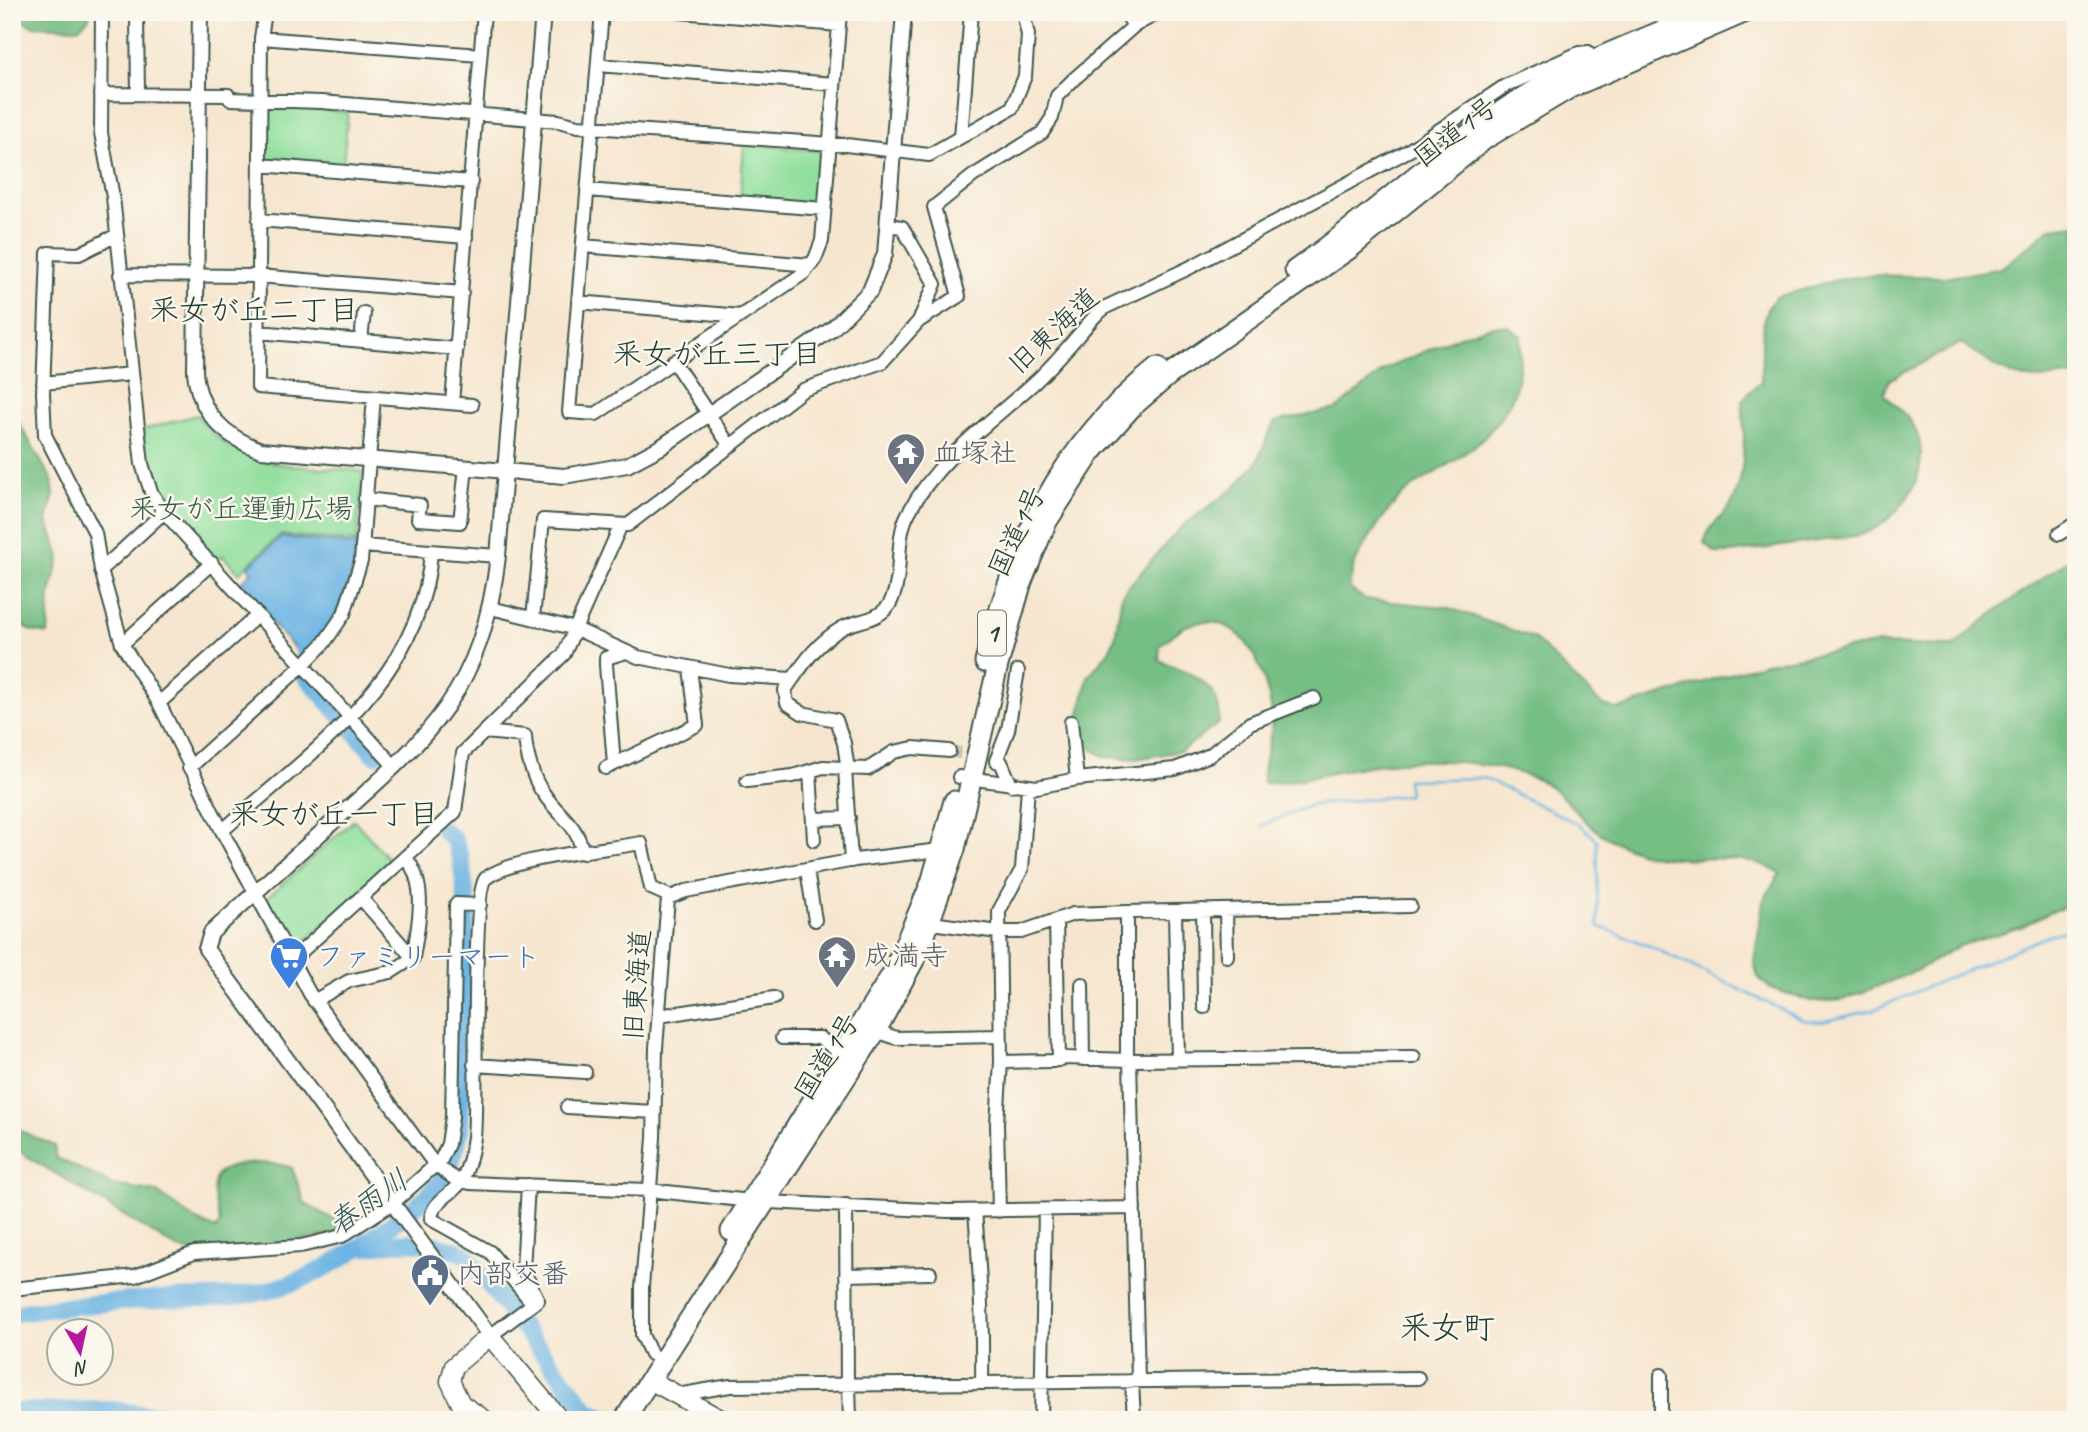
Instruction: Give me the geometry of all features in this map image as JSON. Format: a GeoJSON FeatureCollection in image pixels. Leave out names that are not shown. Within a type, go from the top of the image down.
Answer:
{"type":"FeatureCollection","features":[{"type":"Feature","properties":{"kind":"highway","name":"国道1号"},"geometry":{"type":"LineString","coordinates":[[624,1420],[651,1353],[876,1031],[955,849],[995,624],[1015,562],[1027,531],[1080,444],[1102,418],[1143,379],[1186,345],[1343,236],[1488,121],[1533,92],[1596,68],[1710,17],[1746,12]]}},
{"type":"Feature","properties":{"kind":"highway","name":"国道1号"},"geometry":{"type":"LineString","coordinates":[[608,1420],[650,1380],[924,922],[940,850],[966,778]]}},
{"type":"Feature","properties":{"kind":"main road"},"geometry":{"type":"LineString","coordinates":[[485,1420],[461,1404],[450,1381],[454,1366],[495,1332],[560,1420]]}},
{"type":"Feature","properties":{"kind":"main road"},"geometry":{"type":"LineString","coordinates":[[650,1380],[722,1420]]}},
{"type":"Feature","properties":{"kind":"street"},"geometry":{"type":"LineString","coordinates":[[102,12],[101,133],[113,197],[115,236],[145,476],[164,512],[303,665],[346,720],[395,767]]}},
{"type":"Feature","properties":{"kind":"street"},"geometry":{"type":"LineString","coordinates":[[138,94],[137,16],[141,12]]}},
{"type":"Feature","properties":{"kind":"street"},"geometry":{"type":"LineString","coordinates":[[200,12],[195,275],[196,381],[216,424],[241,443],[261,450],[564,476],[627,465],[661,447],[850,314],[877,280],[885,254],[888,225],[904,12]]}},
{"type":"Feature","properties":{"kind":"street"},"geometry":{"type":"LineString","coordinates":[[265,12],[261,38],[258,387],[472,405]]}},
{"type":"Feature","properties":{"kind":"street"},"geometry":{"type":"LineString","coordinates":[[452,403],[484,12]]}},
{"type":"Feature","properties":{"kind":"street"},"geometry":{"type":"LineString","coordinates":[[528,1185],[523,1270],[538,1300],[495,1332],[442,1269],[206,949],[211,933],[395,767],[430,731],[454,698],[475,655],[491,608],[498,556],[543,12]]}},
{"type":"Feature","properties":{"kind":"street"},"geometry":{"type":"LineString","coordinates":[[602,12],[569,412],[596,414],[811,265],[821,241],[840,19],[680,12]]}},
{"type":"Feature","properties":{"kind":"street"},"geometry":{"type":"LineString","coordinates":[[961,137],[971,12]]}},
{"type":"Feature","properties":{"kind":"street"},"geometry":{"type":"LineString","coordinates":[[101,94],[261,99],[929,155],[1012,108],[1026,76],[1028,35],[1023,12]]}},
{"type":"Feature","properties":{"kind":"street"},"geometry":{"type":"LineString","coordinates":[[1125,12],[1134,26]]}},
{"type":"Feature","properties":{"kind":"street"},"geometry":{"type":"LineString","coordinates":[[533,618],[543,520],[620,527],[628,525],[803,390],[882,362],[919,321],[959,296],[934,207],[983,169],[1042,132],[1052,118],[1057,96],[1134,26],[1160,12]]}},
{"type":"Feature","properties":{"kind":"street"},"geometry":{"type":"LineString","coordinates":[[261,38],[480,55]]}},
{"type":"Feature","properties":{"kind":"street","name":"旧東海道"},"geometry":{"type":"LineString","coordinates":[[792,679],[807,655],[823,642],[843,627],[881,613],[888,605],[896,579],[902,528],[912,506],[968,439],[1038,380],[1106,307],[1189,268],[1408,151],[1505,86],[1579,53],[1588,52],[1596,68]]}},
{"type":"Feature","properties":{"kind":"street"},"geometry":{"type":"LineString","coordinates":[[598,65],[834,84]]}},
{"type":"Feature","properties":{"kind":"street"},"geometry":{"type":"LineString","coordinates":[[260,165],[471,182]]}},
{"type":"Feature","properties":{"kind":"street"},"geometry":{"type":"LineString","coordinates":[[587,190],[824,209]]}},
{"type":"Feature","properties":{"kind":"street"},"geometry":{"type":"LineString","coordinates":[[259,220],[466,237]]}},
{"type":"Feature","properties":{"kind":"street"},"geometry":{"type":"LineString","coordinates":[[888,225],[902,227],[935,284],[919,321]]}},
{"type":"Feature","properties":{"kind":"street"},"geometry":{"type":"LineString","coordinates":[[115,236],[79,254],[48,253],[43,383],[47,439],[95,533],[101,570],[122,644],[159,704],[254,893],[314,1002],[438,1167],[458,1180],[760,1200],[975,1211],[1134,1208]]}},
{"type":"Feature","properties":{"kind":"street"},"geometry":{"type":"LineString","coordinates":[[583,246],[811,265]]}},
{"type":"Feature","properties":{"kind":"street"},"geometry":{"type":"LineString","coordinates":[[120,275],[258,276],[461,293]]}},
{"type":"Feature","properties":{"kind":"street"},"geometry":{"type":"LineString","coordinates":[[578,302],[741,316]]}},
{"type":"Feature","properties":{"kind":"street"},"geometry":{"type":"LineString","coordinates":[[362,340],[364,313]]}},
{"type":"Feature","properties":{"kind":"street"},"geometry":{"type":"LineString","coordinates":[[258,332],[457,348]]}},
{"type":"Feature","properties":{"kind":"street"},"geometry":{"type":"LineString","coordinates":[[673,361],[730,446]]}},
{"type":"Feature","properties":{"kind":"street"},"geometry":{"type":"LineString","coordinates":[[43,383],[131,374]]}},
{"type":"Feature","properties":{"kind":"street"},"geometry":{"type":"LineString","coordinates":[[189,768],[303,665],[324,643],[344,614],[358,575],[374,397]]}},
{"type":"Feature","properties":{"kind":"street"},"geometry":{"type":"LineString","coordinates":[[365,499],[419,505],[418,519],[460,522],[466,467]]}},
{"type":"Feature","properties":{"kind":"street"},"geometry":{"type":"LineString","coordinates":[[101,570],[164,512]]}},
{"type":"Feature","properties":{"kind":"street"},"geometry":{"type":"LineString","coordinates":[[2059,534],[2076,523]]}},
{"type":"Feature","properties":{"kind":"street"},"geometry":{"type":"LineString","coordinates":[[292,960],[455,812],[463,753],[565,654],[620,527]]}},
{"type":"Feature","properties":{"kind":"street"},"geometry":{"type":"LineString","coordinates":[[362,546],[498,556]]}},
{"type":"Feature","properties":{"kind":"street"},"geometry":{"type":"LineString","coordinates":[[222,831],[346,720],[380,685],[405,646],[425,593],[430,552]]}},
{"type":"Feature","properties":{"kind":"street"},"geometry":{"type":"LineString","coordinates":[[122,644],[212,563]]}},
{"type":"Feature","properties":{"kind":"street"},"geometry":{"type":"LineString","coordinates":[[491,608],[576,629],[626,652],[690,668],[729,675],[792,679],[783,696],[787,704],[802,713],[836,720],[844,743],[851,861]]}},
{"type":"Feature","properties":{"kind":"street"},"geometry":{"type":"LineString","coordinates":[[159,704],[258,615]]}},
{"type":"Feature","properties":{"kind":"street"},"geometry":{"type":"LineString","coordinates":[[626,652],[606,658],[610,766],[697,725],[690,668]]}},
{"type":"Feature","properties":{"kind":"street"},"geometry":{"type":"LineString","coordinates":[[1011,785],[1006,771],[991,760],[1008,730],[1018,671]]}},
{"type":"Feature","properties":{"kind":"street"},"geometry":{"type":"LineString","coordinates":[[966,778],[1028,788],[1193,764],[1210,755],[1250,723],[1314,698]]}},
{"type":"Feature","properties":{"kind":"street"},"geometry":{"type":"LineString","coordinates":[[1071,722],[1077,779]]}},
{"type":"Feature","properties":{"kind":"street"},"geometry":{"type":"LineString","coordinates":[[484,732],[524,736],[543,794],[572,823],[580,837],[583,853]]}},
{"type":"Feature","properties":{"kind":"street"},"geometry":{"type":"LineString","coordinates":[[747,781],[793,776],[822,767],[868,769],[898,750],[919,747],[949,751]]}},
{"type":"Feature","properties":{"kind":"street"},"geometry":{"type":"LineString","coordinates":[[810,771],[814,840]]}},
{"type":"Feature","properties":{"kind":"street"},"geometry":{"type":"LineString","coordinates":[[999,1211],[997,1123],[1001,1062],[998,932],[1001,905],[1023,869],[1028,788]]}},
{"type":"Feature","properties":{"kind":"street"},"geometry":{"type":"LineString","coordinates":[[813,820],[849,818]]}},
{"type":"Feature","properties":{"kind":"street"},"geometry":{"type":"LineString","coordinates":[[532,1305],[490,1252],[430,1220],[433,1210],[458,1180],[474,1138],[478,905],[482,885],[488,877],[509,867],[641,843],[651,888],[669,896]]}},
{"type":"Feature","properties":{"kind":"street","name":"旧東海道"},"geometry":{"type":"LineString","coordinates":[[651,1353],[642,1335],[648,1191],[666,903],[669,896],[851,861],[940,850]]}},
{"type":"Feature","properties":{"kind":"street"},"geometry":{"type":"LineString","coordinates":[[314,1002],[349,981],[391,972],[413,958],[421,905],[414,867],[405,857]]}},
{"type":"Feature","properties":{"kind":"street"},"geometry":{"type":"LineString","coordinates":[[807,870],[815,920]]}},
{"type":"Feature","properties":{"kind":"street"},"geometry":{"type":"LineString","coordinates":[[361,898],[413,958]]}},
{"type":"Feature","properties":{"kind":"street"},"geometry":{"type":"LineString","coordinates":[[12,1289],[135,1276],[194,1253],[319,1243],[351,1231],[396,1206],[438,1167],[447,1144],[452,1116],[456,904],[478,905]]}},
{"type":"Feature","properties":{"kind":"street"},"geometry":{"type":"LineString","coordinates":[[924,922],[998,932],[1021,932],[1073,915],[1410,906]]}},
{"type":"Feature","properties":{"kind":"street"},"geometry":{"type":"LineString","coordinates":[[1203,910],[1204,1007]]}},
{"type":"Feature","properties":{"kind":"street"},"geometry":{"type":"LineString","coordinates":[[1226,910],[1227,956]]}},
{"type":"Feature","properties":{"kind":"street"},"geometry":{"type":"LineString","coordinates":[[1175,911],[1178,1059]]}},
{"type":"Feature","properties":{"kind":"street"},"geometry":{"type":"LineString","coordinates":[[1127,912],[1134,1208],[1134,1420]]}},
{"type":"Feature","properties":{"kind":"street"},"geometry":{"type":"LineString","coordinates":[[1056,920],[1059,1060]]}},
{"type":"Feature","properties":{"kind":"street"},"geometry":{"type":"LineString","coordinates":[[1082,984],[1083,1059]]}},
{"type":"Feature","properties":{"kind":"street"},"geometry":{"type":"LineString","coordinates":[[659,1016],[774,998]]}},
{"type":"Feature","properties":{"kind":"street"},"geometry":{"type":"LineString","coordinates":[[455,1017],[476,1017]]}},
{"type":"Feature","properties":{"kind":"street"},"geometry":{"type":"LineString","coordinates":[[876,1031],[896,1038],[1000,1036]]}},
{"type":"Feature","properties":{"kind":"street"},"geometry":{"type":"LineString","coordinates":[[782,1038],[820,1038],[843,1055]]}},
{"type":"Feature","properties":{"kind":"street"},"geometry":{"type":"LineString","coordinates":[[1001,1062],[1414,1057]]}},
{"type":"Feature","properties":{"kind":"street"},"geometry":{"type":"LineString","coordinates":[[474,1065],[585,1072]]}},
{"type":"Feature","properties":{"kind":"street"},"geometry":{"type":"LineString","coordinates":[[567,1107],[654,1112]]}},
{"type":"Feature","properties":{"kind":"street"},"geometry":{"type":"LineString","coordinates":[[846,1205],[850,1420]]}},
{"type":"Feature","properties":{"kind":"street"},"geometry":{"type":"LineString","coordinates":[[1041,1420],[1045,1210]]}},
{"type":"Feature","properties":{"kind":"street"},"geometry":{"type":"LineString","coordinates":[[975,1211],[979,1292],[984,1314],[982,1383]]}},
{"type":"Feature","properties":{"kind":"street"},"geometry":{"type":"LineString","coordinates":[[846,1275],[930,1273]]}},
{"type":"Feature","properties":{"kind":"street"},"geometry":{"type":"LineString","coordinates":[[1661,1375],[1661,1420]]}},
{"type":"Feature","properties":{"kind":"street"},"geometry":{"type":"LineString","coordinates":[[675,1395],[730,1387],[1418,1378]]}},
{"type":"Feature","properties":{"kind":"green space"},"geometry":{"type":"Polygon","coordinates":[[[12,12],[89,12],[89,18],[78,28],[32,26],[12,16],[12,12]]]}},
{"type":"Feature","properties":{"kind":"green space"},"geometry":{"type":"Polygon","coordinates":[[[268,106],[348,112],[343,166],[269,161],[264,156],[265,110],[268,106]]]}},
{"type":"Feature","properties":{"kind":"green space"},"geometry":{"type":"Polygon","coordinates":[[[744,144],[822,151],[826,154],[821,201],[816,205],[740,199],[744,144]]]}},
{"type":"Feature","properties":{"kind":"green space"},"geometry":{"type":"Polygon","coordinates":[[[2076,225],[2076,375],[2039,379],[2014,375],[1990,363],[1961,343],[1889,380],[1884,394],[1914,426],[1921,447],[1916,481],[1908,496],[1884,522],[1855,536],[1730,553],[1716,553],[1704,543],[1709,530],[1728,509],[1737,493],[1743,453],[1742,400],[1761,381],[1763,323],[1767,309],[1776,297],[1836,280],[1869,275],[1950,277],[2001,268],[2051,228],[2076,225]]]}},
{"type":"Feature","properties":{"kind":"green space"},"geometry":{"type":"Polygon","coordinates":[[[1493,326],[1508,326],[1521,336],[1517,380],[1509,404],[1500,419],[1478,443],[1406,492],[1393,505],[1357,558],[1351,575],[1350,589],[1365,599],[1447,607],[1534,638],[1603,706],[1618,709],[1765,663],[1875,644],[1954,646],[1998,610],[2076,554],[2076,906],[2051,911],[2021,927],[1959,946],[1916,971],[1843,1000],[1814,1002],[1770,988],[1758,977],[1754,962],[1763,901],[1780,873],[1763,865],[1729,859],[1674,858],[1639,852],[1597,831],[1544,783],[1496,767],[1409,761],[1263,783],[1272,720],[1264,680],[1255,656],[1241,637],[1222,624],[1211,622],[1199,622],[1179,630],[1160,645],[1159,660],[1193,676],[1210,689],[1219,709],[1219,723],[1181,751],[1136,759],[1105,757],[1092,749],[1078,723],[1088,677],[1109,651],[1115,638],[1122,594],[1181,527],[1233,489],[1256,464],[1274,422],[1336,409],[1387,368],[1462,335],[1493,326]]]}},
{"type":"Feature","properties":{"kind":"green space"},"geometry":{"type":"Polygon","coordinates":[[[12,411],[52,480],[54,495],[47,520],[60,557],[50,594],[48,634],[31,631],[12,619],[12,411]]]}},
{"type":"Feature","properties":{"kind":"green space","name":"釆女が丘運動広場"},"geometry":{"type":"Polygon","coordinates":[[[197,415],[213,434],[250,456],[292,466],[361,471],[363,473],[357,542],[280,535],[239,573],[223,556],[217,559],[174,516],[157,490],[142,430],[197,415]]]}},
{"type":"Feature","properties":{"kind":"green space"},"geometry":{"type":"Polygon","coordinates":[[[354,820],[392,863],[296,949],[291,950],[266,904],[267,898],[354,820]]]}},
{"type":"Feature","properties":{"kind":"green space"},"geometry":{"type":"Polygon","coordinates":[[[12,1127],[55,1146],[55,1157],[113,1185],[157,1192],[192,1218],[216,1229],[220,1222],[214,1184],[219,1173],[238,1165],[263,1163],[292,1168],[305,1204],[339,1222],[338,1233],[234,1252],[194,1252],[177,1248],[12,1147],[12,1127]]]}},
{"type":"Feature","properties":{"kind":"water"},"geometry":{"type":"Polygon","coordinates":[[[281,537],[357,545],[348,589],[327,628],[309,652],[304,648],[297,651],[238,585],[252,572],[248,567],[281,537]]]}},
{"type":"Feature","properties":{"kind":"waterway","name":"春雨川"},"geometry":{"type":"LineString","coordinates":[[304,645],[304,653]]}},
{"type":"Feature","properties":{"kind":"waterway","name":"春雨川"},"geometry":{"type":"LineString","coordinates":[[305,675],[375,755]]}},
{"type":"Feature","properties":{"kind":"waterway"},"geometry":{"type":"LineString","coordinates":[[1261,826],[1311,805],[1409,795],[1407,780],[1484,778],[1580,825],[1597,840],[1598,926],[1652,947],[1803,1020],[1821,1022],[1873,1010],[2052,934],[2076,929]]}},
{"type":"Feature","properties":{"kind":"waterway","name":"春雨川"},"geometry":{"type":"LineString","coordinates":[[12,1314],[104,1303],[213,1298],[266,1291],[299,1280],[330,1265],[403,1217],[427,1197],[445,1175],[460,1129],[466,898],[461,859],[453,838],[444,831]]}},
{"type":"Feature","properties":{"kind":"waterway"},"geometry":{"type":"LineString","coordinates":[[366,1247],[416,1243],[441,1246],[465,1254],[589,1412],[613,1420]]}},
{"type":"Feature","properties":{"kind":"waterway"},"geometry":{"type":"LineString","coordinates":[[12,1412],[111,1410],[195,1420]]}},
{"type":"Feature","properties":{"kind":"tunnel"},"geometry":{"type":"LineString","coordinates":[[949,751],[986,758]]}},
{"type":"Feature","properties":{"kind":"place","name":"血塚社"},"geometry":{"type":"Point","coordinates":[906,486]}},
{"type":"Feature","properties":{"kind":"place","name":"成満寺"},"geometry":{"type":"Point","coordinates":[837,989]}},
{"type":"Feature","properties":{"kind":"place","name":"ファミリーマート"},"geometry":{"type":"Point","coordinates":[289,990]}},
{"type":"Feature","properties":{"kind":"place","name":"内部交番"},"geometry":{"type":"Point","coordinates":[430,1307]}},
{"type":"Feature","properties":{"kind":"district","name":"釆女が丘二丁目"},"geometry":{"type":"Point","coordinates":[254,310]}},
{"type":"Feature","properties":{"kind":"district","name":"釆女が丘三丁目"},"geometry":{"type":"Point","coordinates":[717,354]}},
{"type":"Feature","properties":{"kind":"district","name":"釆女が丘一丁目"},"geometry":{"type":"Point","coordinates":[334,814]}},
{"type":"Feature","properties":{"kind":"district","name":"釆女町"},"geometry":{"type":"Point","coordinates":[1447,1327]}}]}
